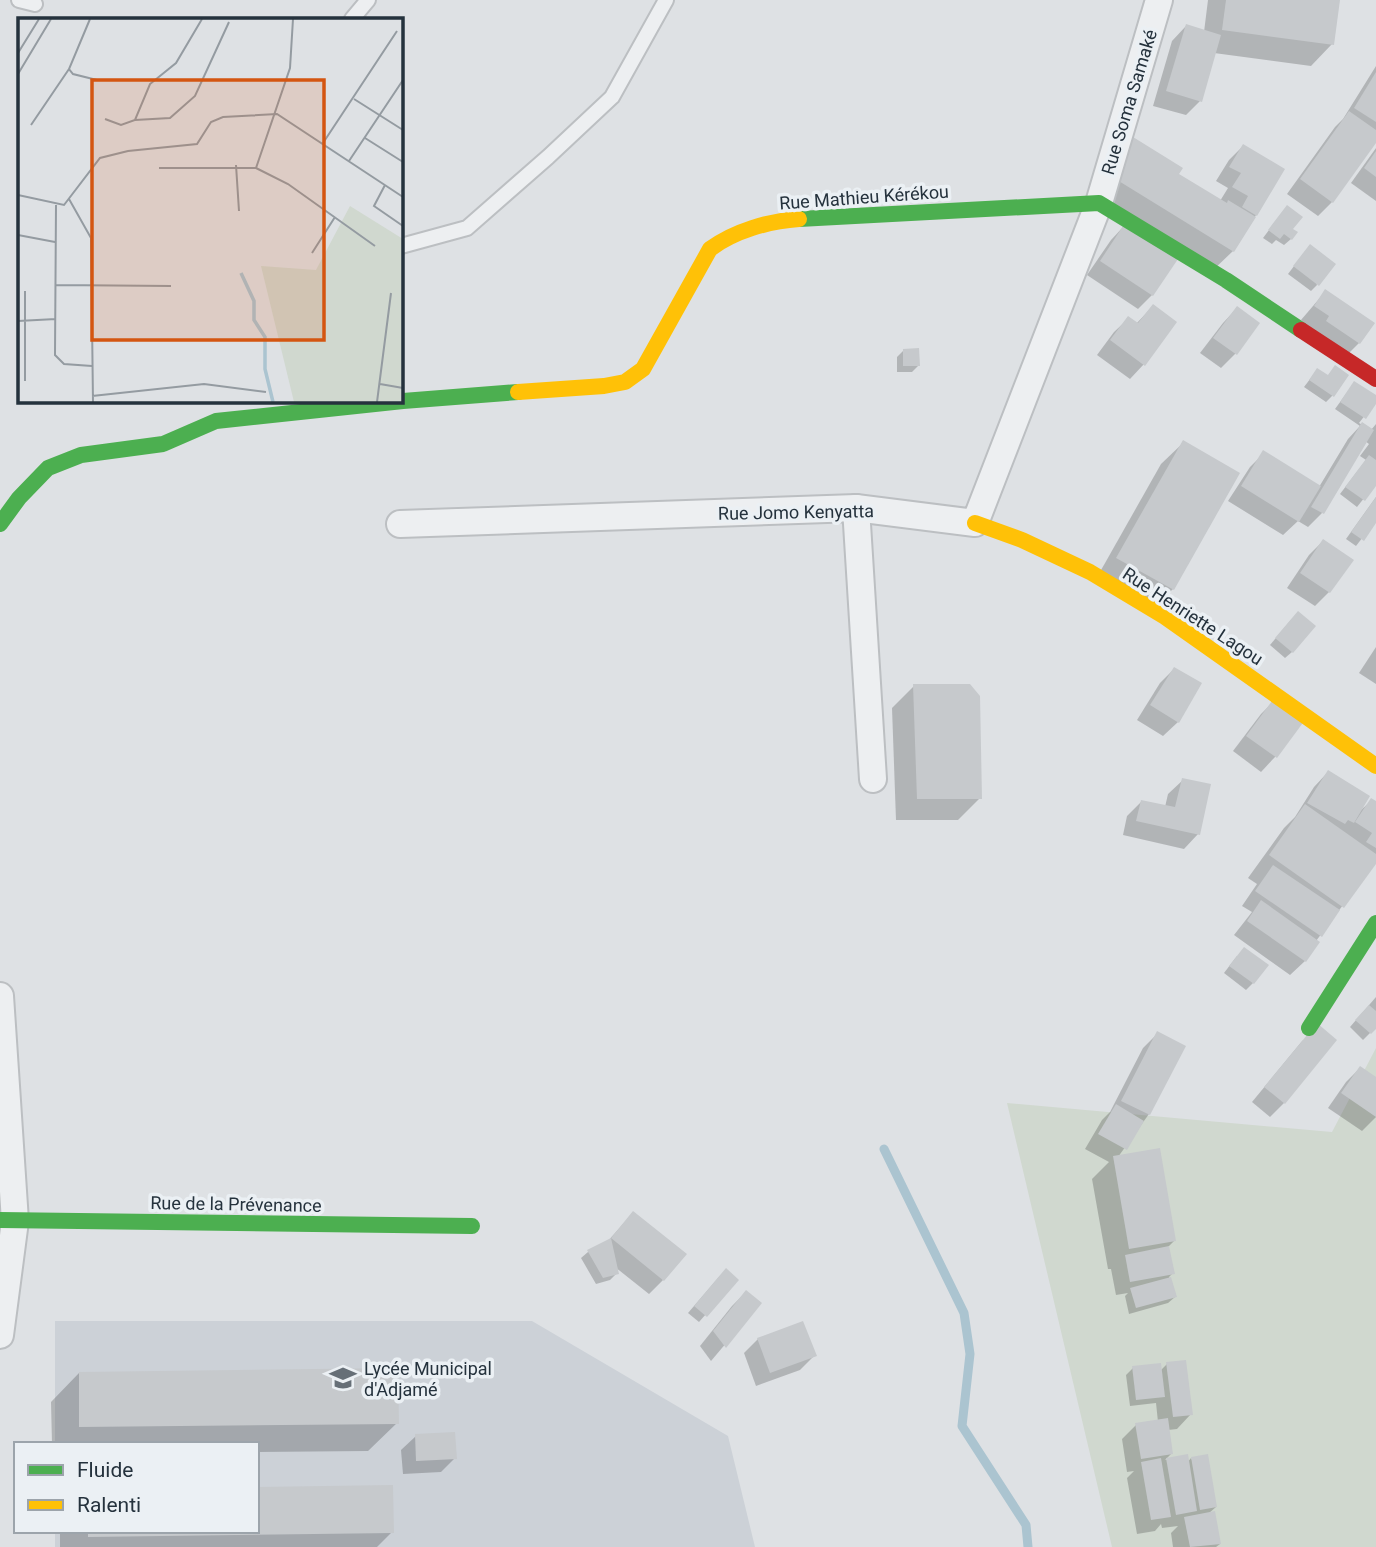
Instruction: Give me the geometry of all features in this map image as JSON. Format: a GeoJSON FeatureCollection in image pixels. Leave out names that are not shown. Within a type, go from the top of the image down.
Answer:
{"type":"FeatureCollection","features":[{"type":"Feature","properties":{"kind":"street","name":"Rue Soma Samaké"},"geometry":{"type":"LineString","coordinates":[[1098,203],[1159,0]]}},
{"type":"Feature","properties":{"kind":"street"},"geometry":{"type":"LineString","coordinates":[[975,523],[1098,203],[1374,374]]}},
{"type":"Feature","properties":{"kind":"street","name":"Rue Mathieu Kérékou"},"geometry":{"type":"LineString","coordinates":[[402,401],[604,386],[625,382],[643,369],[710,249],[724,238],[782,220],[1098,203]]}},
{"type":"Feature","properties":{"kind":"street","name":"Rue Mathieu Kérékou"},"geometry":{"type":"LineString","coordinates":[[0,524],[19,498],[48,468],[81,455],[163,444],[216,421],[394,402]]}},
{"type":"Feature","properties":{"kind":"street"},"geometry":{"type":"LineString","coordinates":[[856,508],[873,779]]}},
{"type":"Feature","properties":{"kind":"street","name":"Rue Jomo Kenyatta"},"geometry":{"type":"LineString","coordinates":[[400,524],[856,508],[975,523]]}},
{"type":"Feature","properties":{"kind":"street","name":"Rue Henriette Lagou"},"geometry":{"type":"LineString","coordinates":[[975,523],[1022,540],[1090,572],[1144,604],[1376,766]]}},
{"type":"Feature","properties":{"kind":"street"},"geometry":{"type":"LineString","coordinates":[[1309,1028],[1376,923]]}},
{"type":"Feature","properties":{"kind":"street"},"geometry":{"type":"LineString","coordinates":[[0,996],[8,1220],[0,1335]]}},
{"type":"Feature","properties":{"kind":"street","name":"Rue de la Prévenance"},"geometry":{"type":"LineString","coordinates":[[8,1220],[472,1226]]}},
{"type":"Feature","properties":{"kind":"lane"},"geometry":{"type":"LineString","coordinates":[[19,0],[35,4]]}},
{"type":"Feature","properties":{"kind":"lane"},"geometry":{"type":"LineString","coordinates":[[353,18],[368,0]]}},
{"type":"Feature","properties":{"kind":"lane"},"geometry":{"type":"LineString","coordinates":[[402,246],[467,228],[548,157],[612,97],[666,0]]}},
{"type":"Feature","properties":{"kind":"shaded area"},"geometry":{"type":"Polygon","coordinates":[[[1376,1048],[1376,1547],[1112,1547],[1007,1103],[1332,1132],[1376,1048]]]}},
{"type":"Feature","properties":{"kind":"shaded area","name":"Lycée Municipal d'Adjamé"},"geometry":{"type":"Polygon","coordinates":[[[55,1321],[532,1321],[728,1436],[755,1547],[55,1547],[55,1533],[259,1533],[259,1442],[55,1442],[55,1321]]]}},
{"type":"Feature","properties":{"kind":"building"},"geometry":{"type":"Polygon","coordinates":[[[1226,0],[1340,0],[1334,45],[1222,30],[1226,0]]]}},
{"type":"Feature","properties":{"kind":"building"},"geometry":{"type":"Polygon","coordinates":[[[1186,24],[1221,35],[1202,102],[1166,91],[1186,24]]]}},
{"type":"Feature","properties":{"kind":"building"},"geometry":{"type":"Polygon","coordinates":[[[1376,72],[1376,122],[1354,108],[1376,72]]]}},
{"type":"Feature","properties":{"kind":"building"},"geometry":{"type":"Polygon","coordinates":[[[1349,111],[1376,130],[1376,143],[1333,203],[1300,179],[1349,111]]]}},
{"type":"Feature","properties":{"kind":"building"},"geometry":{"type":"Polygon","coordinates":[[[1133,137],[1183,168],[1179,174],[1256,217],[1234,252],[1109,175],[1133,137]]]}},
{"type":"Feature","properties":{"kind":"building"},"geometry":{"type":"Polygon","coordinates":[[[1243,144],[1285,169],[1257,216],[1242,207],[1248,196],[1232,187],[1241,173],[1229,167],[1243,144]]]}},
{"type":"Feature","properties":{"kind":"building"},"geometry":{"type":"Polygon","coordinates":[[[1376,151],[1376,177],[1364,168],[1376,151]]]}},
{"type":"Feature","properties":{"kind":"building"},"geometry":{"type":"Polygon","coordinates":[[[1287,205],[1303,217],[1293,229],[1298,232],[1292,240],[1284,234],[1280,239],[1268,230],[1287,205]]]}},
{"type":"Feature","properties":{"kind":"building"},"geometry":{"type":"Polygon","coordinates":[[[1125,223],[1178,259],[1153,296],[1100,261],[1125,223]]]}},
{"type":"Feature","properties":{"kind":"building"},"geometry":{"type":"Polygon","coordinates":[[[1310,244],[1336,264],[1319,286],[1293,266],[1310,244]]]}},
{"type":"Feature","properties":{"kind":"building"},"geometry":{"type":"Polygon","coordinates":[[[1325,289],[1375,323],[1360,344],[1326,321],[1329,316],[1314,306],[1325,289]]]}},
{"type":"Feature","properties":{"kind":"building"},"geometry":{"type":"Polygon","coordinates":[[[1153,304],[1177,322],[1145,366],[1110,340],[1128,316],[1138,323],[1153,304]]]}},
{"type":"Feature","properties":{"kind":"building"},"geometry":{"type":"Polygon","coordinates":[[[1237,306],[1260,323],[1237,355],[1213,338],[1237,306]]]}},
{"type":"Feature","properties":{"kind":"building"},"geometry":{"type":"Polygon","coordinates":[[[919,348],[920,366],[903,366],[903,349],[919,348]]]}},
{"type":"Feature","properties":{"kind":"building"},"geometry":{"type":"Polygon","coordinates":[[[1335,365],[1349,375],[1334,397],[1309,380],[1317,368],[1328,375],[1335,365]]]}},
{"type":"Feature","properties":{"kind":"building"},"geometry":{"type":"Polygon","coordinates":[[[1354,381],[1376,395],[1376,404],[1366,419],[1340,402],[1354,381]]]}},
{"type":"Feature","properties":{"kind":"building"},"geometry":{"type":"Polygon","coordinates":[[[1362,422],[1374,430],[1324,514],[1311,507],[1362,422]]]}},
{"type":"Feature","properties":{"kind":"building"},"geometry":{"type":"Polygon","coordinates":[[[1183,440],[1240,473],[1174,590],[1116,558],[1183,440]]]}},
{"type":"Feature","properties":{"kind":"building"},"geometry":{"type":"Polygon","coordinates":[[[1263,450],[1321,486],[1299,522],[1241,486],[1263,450]]]}},
{"type":"Feature","properties":{"kind":"building"},"geometry":{"type":"Polygon","coordinates":[[[1369,455],[1376,460],[1376,486],[1365,501],[1345,487],[1369,455]]]}},
{"type":"Feature","properties":{"kind":"building"},"geometry":{"type":"Polygon","coordinates":[[[1376,497],[1376,523],[1364,541],[1351,532],[1376,497]]]}},
{"type":"Feature","properties":{"kind":"building"},"geometry":{"type":"Polygon","coordinates":[[[1323,539],[1354,560],[1330,593],[1300,573],[1323,539]]]}},
{"type":"Feature","properties":{"kind":"building"},"geometry":{"type":"Polygon","coordinates":[[[1298,611],[1316,626],[1293,653],[1275,638],[1298,611]]]}},
{"type":"Feature","properties":{"kind":"building"},"geometry":{"type":"Polygon","coordinates":[[[1174,667],[1202,683],[1179,723],[1150,705],[1174,667]]]}},
{"type":"Feature","properties":{"kind":"building"},"geometry":{"type":"Polygon","coordinates":[[[913,684],[970,684],[980,696],[982,799],[917,799],[913,684]]]}},
{"type":"Feature","properties":{"kind":"building"},"geometry":{"type":"Polygon","coordinates":[[[1275,697],[1305,720],[1277,758],[1246,736],[1275,697]]]}},
{"type":"Feature","properties":{"kind":"building"},"geometry":{"type":"Polygon","coordinates":[[[1328,770],[1370,796],[1354,823],[1348,820],[1345,824],[1307,803],[1328,770]]]}},
{"type":"Feature","properties":{"kind":"building"},"geometry":{"type":"Polygon","coordinates":[[[1182,778],[1211,784],[1200,835],[1136,821],[1141,800],[1175,807],[1182,778]]]}},
{"type":"Feature","properties":{"kind":"building"},"geometry":{"type":"Polygon","coordinates":[[[1371,798],[1376,801],[1376,848],[1366,842],[1372,833],[1355,822],[1371,798]]]}},
{"type":"Feature","properties":{"kind":"building"},"geometry":{"type":"Polygon","coordinates":[[[1305,804],[1376,854],[1376,864],[1344,908],[1269,855],[1305,804]]]}},
{"type":"Feature","properties":{"kind":"building"},"geometry":{"type":"Polygon","coordinates":[[[1273,865],[1340,910],[1322,937],[1255,891],[1273,865]]]}},
{"type":"Feature","properties":{"kind":"building"},"geometry":{"type":"Polygon","coordinates":[[[1261,900],[1320,942],[1306,962],[1247,921],[1261,900]]]}},
{"type":"Feature","properties":{"kind":"building"},"geometry":{"type":"Polygon","coordinates":[[[1244,947],[1269,965],[1254,984],[1229,966],[1244,947]]]}},
{"type":"Feature","properties":{"kind":"building"},"geometry":{"type":"Polygon","coordinates":[[[1369,1005],[1376,1011],[1376,1029],[1371,1034],[1355,1020],[1369,1005]]]}},
{"type":"Feature","properties":{"kind":"building"},"geometry":{"type":"Polygon","coordinates":[[[1317,1023],[1337,1040],[1285,1104],[1264,1087],[1317,1023]]]}},
{"type":"Feature","properties":{"kind":"building"},"geometry":{"type":"Polygon","coordinates":[[[1157,1031],[1186,1046],[1150,1115],[1121,1101],[1157,1031]]]}},
{"type":"Feature","properties":{"kind":"building"},"geometry":{"type":"Polygon","coordinates":[[[1360,1066],[1376,1077],[1376,1117],[1341,1093],[1360,1066]]]}},
{"type":"Feature","properties":{"kind":"building"},"geometry":{"type":"Polygon","coordinates":[[[1116,1104],[1144,1121],[1127,1150],[1098,1134],[1116,1104]]]}},
{"type":"Feature","properties":{"kind":"building"},"geometry":{"type":"Polygon","coordinates":[[[1160,1148],[1176,1241],[1129,1249],[1113,1156],[1160,1148]]]}},
{"type":"Feature","properties":{"kind":"building"},"geometry":{"type":"Polygon","coordinates":[[[633,1211],[687,1254],[664,1281],[611,1238],[633,1211]]]}},
{"type":"Feature","properties":{"kind":"building"},"geometry":{"type":"Polygon","coordinates":[[[611,1238],[619,1274],[603,1278],[587,1250],[611,1238]]]}},
{"type":"Feature","properties":{"kind":"building"},"geometry":{"type":"Polygon","coordinates":[[[1169,1246],[1175,1274],[1130,1282],[1125,1255],[1169,1246]]]}},
{"type":"Feature","properties":{"kind":"building"},"geometry":{"type":"Polygon","coordinates":[[[726,1268],[739,1280],[707,1317],[694,1306],[726,1268]]]}},
{"type":"Feature","properties":{"kind":"building"},"geometry":{"type":"Polygon","coordinates":[[[1171,1277],[1177,1297],[1136,1308],[1130,1288],[1171,1277]]]}},
{"type":"Feature","properties":{"kind":"building"},"geometry":{"type":"Polygon","coordinates":[[[746,1290],[762,1303],[726,1348],[713,1331],[746,1290]]]}},
{"type":"Feature","properties":{"kind":"building"},"geometry":{"type":"Polygon","coordinates":[[[803,1321],[817,1356],[770,1373],[757,1338],[803,1321]]]}},
{"type":"Feature","properties":{"kind":"building"},"geometry":{"type":"Polygon","coordinates":[[[1186,1360],[1193,1415],[1173,1417],[1166,1362],[1186,1360]]]}},
{"type":"Feature","properties":{"kind":"building"},"geometry":{"type":"Polygon","coordinates":[[[1161,1363],[1165,1397],[1136,1400],[1132,1366],[1161,1363]]]}},
{"type":"Feature","properties":{"kind":"building"},"geometry":{"type":"Polygon","coordinates":[[[398,1368],[399,1424],[79,1427],[79,1372],[398,1368]]]}},
{"type":"Feature","properties":{"kind":"building"},"geometry":{"type":"Polygon","coordinates":[[[1168,1418],[1173,1454],[1141,1459],[1135,1423],[1168,1418]]]}},
{"type":"Feature","properties":{"kind":"building"},"geometry":{"type":"Polygon","coordinates":[[[455,1432],[457,1459],[416,1461],[415,1434],[455,1432]]]}},
{"type":"Feature","properties":{"kind":"building"},"geometry":{"type":"Polygon","coordinates":[[[1188,1454],[1197,1511],[1176,1515],[1166,1458],[1188,1454]]]}},
{"type":"Feature","properties":{"kind":"building"},"geometry":{"type":"Polygon","coordinates":[[[1208,1454],[1217,1507],[1200,1510],[1191,1457],[1208,1454]]]}},
{"type":"Feature","properties":{"kind":"building"},"geometry":{"type":"Polygon","coordinates":[[[1161,1458],[1171,1517],[1151,1520],[1141,1462],[1161,1458]]]}},
{"type":"Feature","properties":{"kind":"building"},"geometry":{"type":"Polygon","coordinates":[[[393,1485],[394,1533],[88,1537],[88,1533],[259,1533],[259,1487],[393,1485]]]}},
{"type":"Feature","properties":{"kind":"building"},"geometry":{"type":"Polygon","coordinates":[[[1215,1511],[1221,1544],[1190,1547],[1184,1517],[1215,1511]]]}},
{"type":"Feature","properties":{"kind":"waterway"},"geometry":{"type":"LineString","coordinates":[[884,1149],[964,1313],[970,1354],[962,1426],[1026,1525],[1028,1547]]}},
{"type":"Feature","properties":{"kind":"traffic: fast"},"geometry":{"type":"LineString","coordinates":[[799,219],[1099,203],[1226,280],[1301,330]]}},
{"type":"Feature","properties":{"kind":"traffic: fast"},"geometry":{"type":"LineString","coordinates":[[402,401],[518,392]]}},
{"type":"Feature","properties":{"kind":"traffic: fast"},"geometry":{"type":"LineString","coordinates":[[0,524],[19,498],[48,468],[81,455],[163,444],[216,421],[394,402]]}},
{"type":"Feature","properties":{"kind":"traffic: fast"},"geometry":{"type":"LineString","coordinates":[[1309,1028],[1376,923]]}},
{"type":"Feature","properties":{"kind":"traffic: fast"},"geometry":{"type":"LineString","coordinates":[[0,1220],[472,1226]]}},
{"type":"Feature","properties":{"kind":"traffic: slow"},"geometry":{"type":"LineString","coordinates":[[518,392],[625,382],[643,369],[710,249],[752,228],[799,219]]}},
{"type":"Feature","properties":{"kind":"traffic: slow"},"geometry":{"type":"LineString","coordinates":[[975,523],[1022,540],[1090,572],[1165,617],[1376,766]]}},
{"type":"Feature","properties":{"kind":"traffic: jam"},"geometry":{"type":"LineString","coordinates":[[1301,330],[1376,379]]}},
{"type":"Feature","properties":{"kind":"place","name":"Lycée Municipal d'Adjamé"},"geometry":{"type":"Point","coordinates":[343,1378]}}]}
